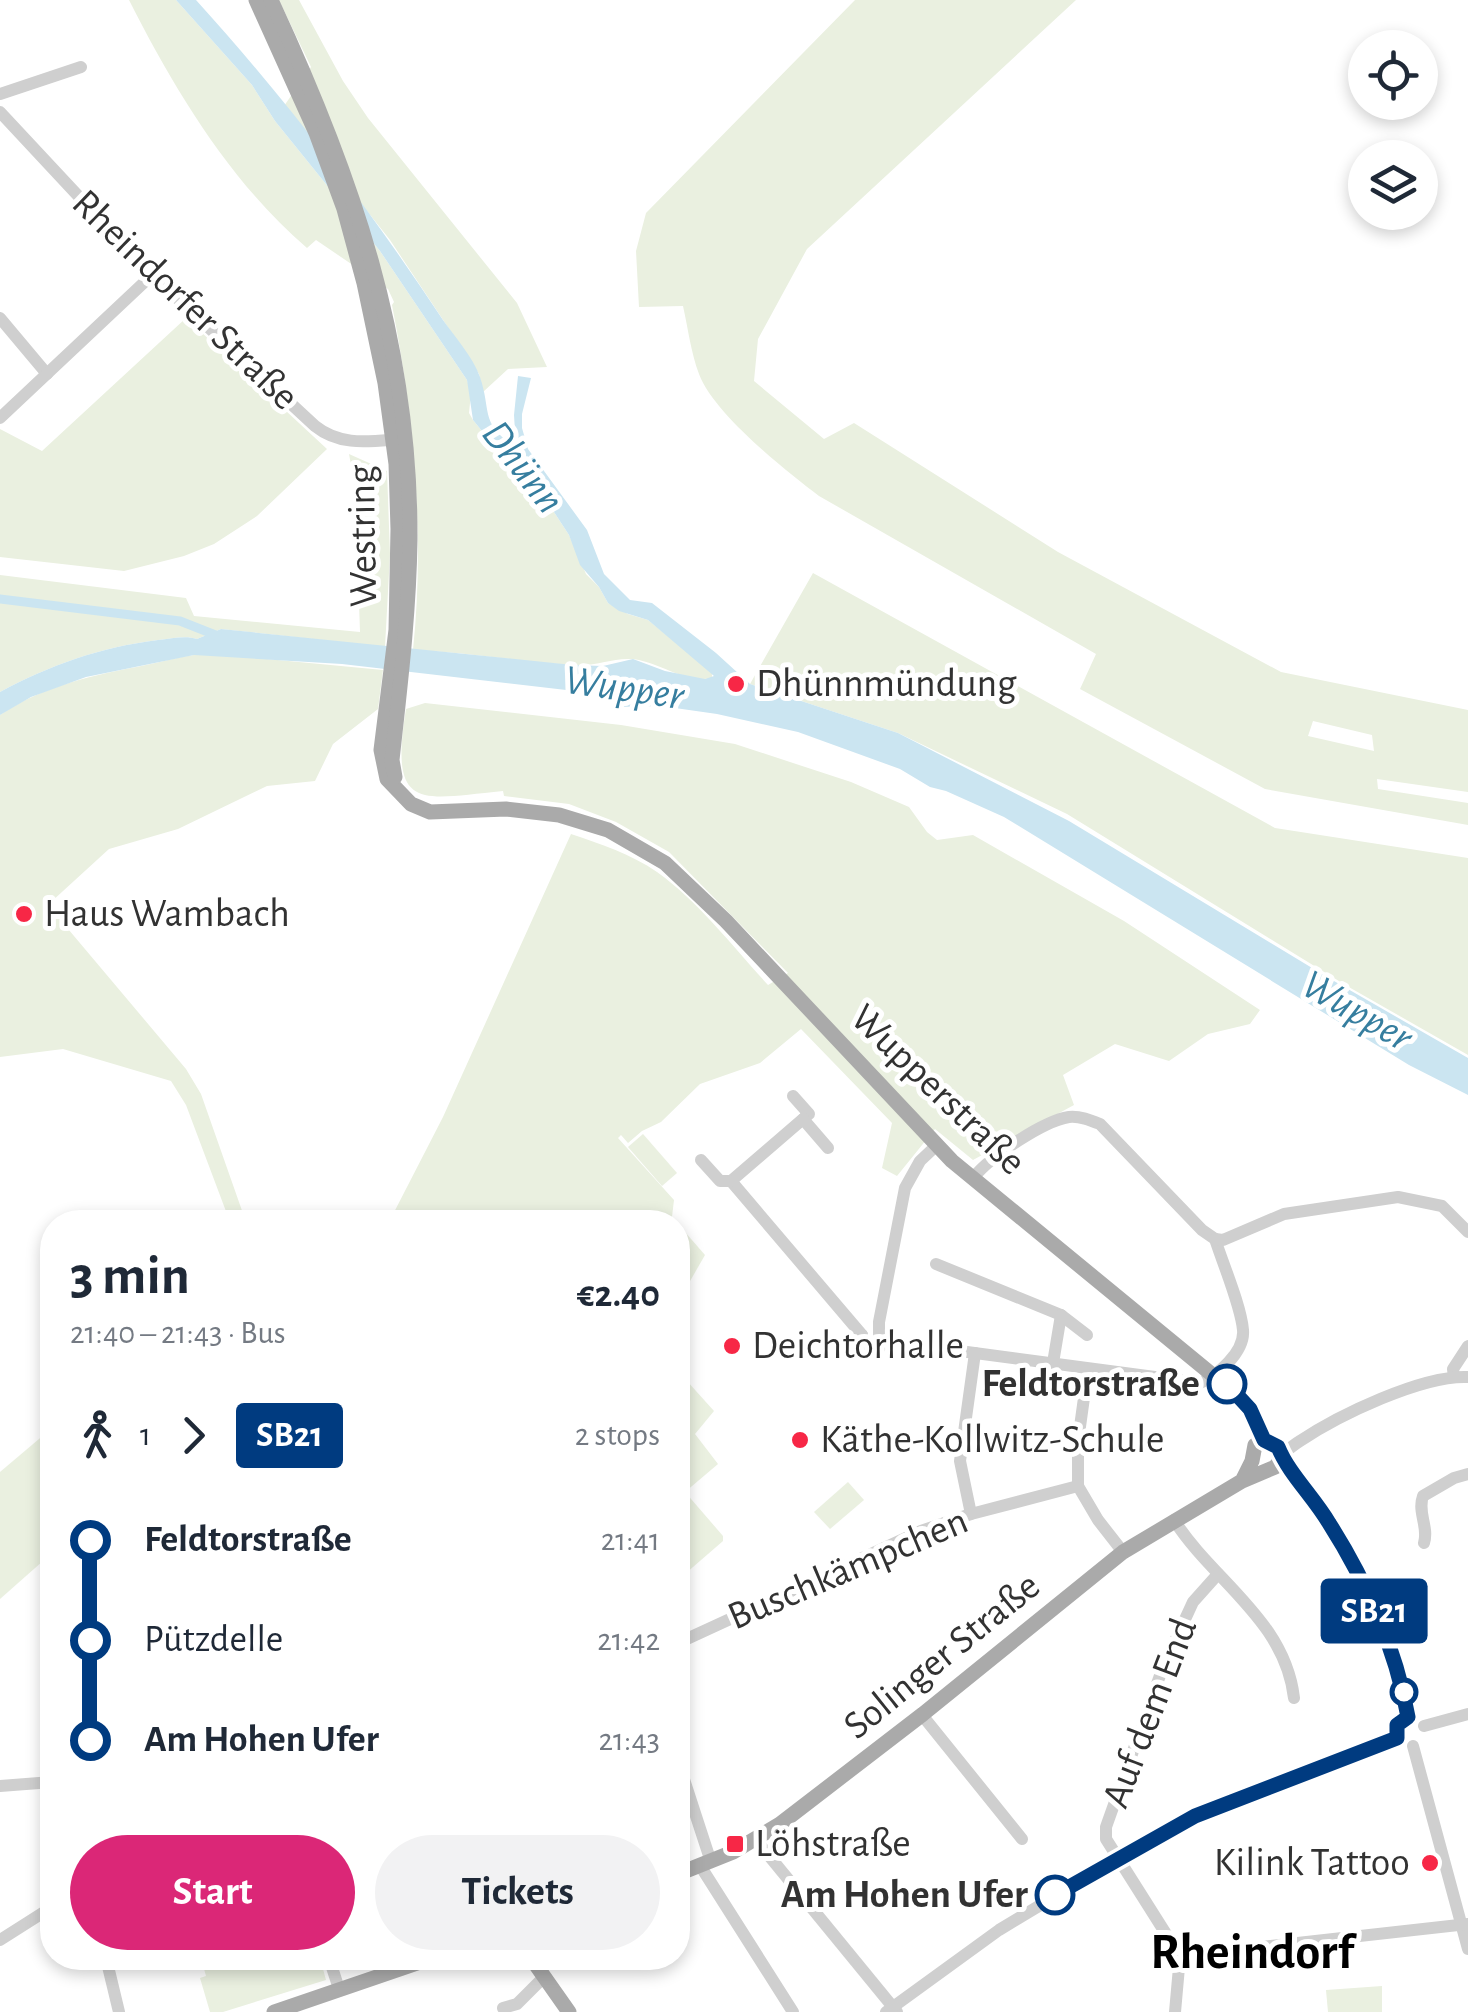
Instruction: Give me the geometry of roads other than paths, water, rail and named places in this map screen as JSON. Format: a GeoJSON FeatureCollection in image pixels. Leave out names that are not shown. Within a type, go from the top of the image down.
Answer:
{"type":"FeatureCollection","features":[{"type":"Feature","properties":{"kind":"main road"},"geometry":{"type":"LineString","coordinates":[[256,0],[300,79]]}},
{"type":"Feature","properties":{"kind":"main road"},"geometry":{"type":"LineString","coordinates":[[272,0],[300,79],[362,220],[385,310],[400,439]]}},
{"type":"Feature","properties":{"kind":"main road","name":"Westring"},"geometry":{"type":"LineString","coordinates":[[300,79],[364,283],[400,439],[401,630],[390,730],[394,786],[411,804],[430,812],[531,810],[591,823],[636,844],[677,872]]}},
{"type":"Feature","properties":{"kind":"main road","name":"Wupperstraße"},"geometry":{"type":"LineString","coordinates":[[677,872],[937,1145],[1229,1386],[1250,1409],[1268,1455]]}},
{"type":"Feature","properties":{"kind":"main road","name":"Solinger Straße"},"geometry":{"type":"LineString","coordinates":[[690,1870],[756,1840],[922,1715],[1123,1552],[1242,1481],[1268,1455]]}},
{"type":"Feature","properties":{"kind":"main road"},"geometry":{"type":"LineString","coordinates":[[274,2012],[396,1970]]}},
{"type":"Feature","properties":{"kind":"main road"},"geometry":{"type":"LineString","coordinates":[[539,1970],[569,2012]]}},
{"type":"Feature","properties":{"kind":"street"},"geometry":{"type":"LineString","coordinates":[[0,94],[80,67]]}},
{"type":"Feature","properties":{"kind":"street","name":"Rheindorfer Straße"},"geometry":{"type":"LineString","coordinates":[[0,112],[152,275],[325,434],[344,441],[400,439]]}},
{"type":"Feature","properties":{"kind":"street"},"geometry":{"type":"LineString","coordinates":[[0,418],[152,275]]}},
{"type":"Feature","properties":{"kind":"street"},"geometry":{"type":"LineString","coordinates":[[0,318],[47,374]]}},
{"type":"Feature","properties":{"kind":"street"},"geometry":{"type":"LineString","coordinates":[[701,1160],[720,1182],[731,1180],[809,1114],[793,1096]]}},
{"type":"Feature","properties":{"kind":"street"},"geometry":{"type":"LineString","coordinates":[[974,1177],[982,1167],[1042,1127],[1079,1117],[1100,1124],[1202,1230],[1215,1238],[1222,1240],[1284,1214],[1398,1198],[1442,1206],[1468,1232]]}},
{"type":"Feature","properties":{"kind":"street"},"geometry":{"type":"LineString","coordinates":[[803,1119],[828,1148]]}},
{"type":"Feature","properties":{"kind":"street"},"geometry":{"type":"LineString","coordinates":[[862,1335],[858,1344],[866,1353],[876,1352],[905,1188],[920,1161],[937,1145]]}},
{"type":"Feature","properties":{"kind":"street"},"geometry":{"type":"LineString","coordinates":[[731,1180],[862,1335],[1200,1383],[1214,1377],[1242,1342],[1244,1331],[1215,1238]]}},
{"type":"Feature","properties":{"kind":"street"},"geometry":{"type":"LineString","coordinates":[[936,1264],[1061,1315],[1087,1336]]}},
{"type":"Feature","properties":{"kind":"street"},"geometry":{"type":"LineString","coordinates":[[1053,1363],[1061,1315]]}},
{"type":"Feature","properties":{"kind":"street"},"geometry":{"type":"LineString","coordinates":[[1461,1377],[1453,1368],[1468,1346]]}},
{"type":"Feature","properties":{"kind":"street"},"geometry":{"type":"LineString","coordinates":[[970,1514],[960,1461],[975,1353]]}},
{"type":"Feature","properties":{"kind":"street"},"geometry":{"type":"LineString","coordinates":[[1088,1369],[1078,1441],[1078,1486],[1123,1552]]}},
{"type":"Feature","properties":{"kind":"street"},"geometry":{"type":"LineString","coordinates":[[1268,1455],[1395,1394],[1425,1382],[1461,1377]]}},
{"type":"Feature","properties":{"kind":"street","name":"Wupperstraße"},"geometry":{"type":"LineString","coordinates":[[1268,1455],[1294,1476],[1328,1520],[1356,1572],[1397,1668],[1408,1717]]}},
{"type":"Feature","properties":{"kind":"street"},"geometry":{"type":"LineString","coordinates":[[1424,1543],[1422,1496],[1468,1474]]}},
{"type":"Feature","properties":{"kind":"street","name":"Buschkämpchen"},"geometry":{"type":"LineString","coordinates":[[690,1638],[921,1531],[1078,1486]]}},
{"type":"Feature","properties":{"kind":"street"},"geometry":{"type":"LineString","coordinates":[[1174,1520],[1188,1541],[1254,1610],[1277,1642],[1292,1678],[1294,1698]]}},
{"type":"Feature","properties":{"kind":"street","name":"Auf dem End"},"geometry":{"type":"LineString","coordinates":[[1118,1858],[1106,1839],[1106,1827],[1170,1651],[1193,1602],[1218,1574]]}},
{"type":"Feature","properties":{"kind":"street"},"geometry":{"type":"LineString","coordinates":[[1424,1726],[1468,1714]]}},
{"type":"Feature","properties":{"kind":"street"},"geometry":{"type":"LineString","coordinates":[[922,1715],[1022,1839]]}},
{"type":"Feature","properties":{"kind":"street"},"geometry":{"type":"LineString","coordinates":[[1408,1717],[1416,1718],[1424,1726],[1424,1737],[1413,1746],[1403,1745],[1397,1738],[1397,1725],[1408,1717]]}},
{"type":"Feature","properties":{"kind":"street"},"geometry":{"type":"LineString","coordinates":[[756,1840],[891,2011],[999,1930],[1195,1816],[1397,1738]]}},
{"type":"Feature","properties":{"kind":"street"},"geometry":{"type":"LineString","coordinates":[[1413,1746],[1465,1925],[1468,1949]]}},
{"type":"Feature","properties":{"kind":"street"},"geometry":{"type":"LineString","coordinates":[[0,1786],[40,1783]]}},
{"type":"Feature","properties":{"kind":"street"},"geometry":{"type":"LineString","coordinates":[[690,1805],[706,1864],[793,2012]]}},
{"type":"Feature","properties":{"kind":"street"},"geometry":{"type":"LineString","coordinates":[[1118,1858],[1180,1956],[1175,2012]]}},
{"type":"Feature","properties":{"kind":"street"},"geometry":{"type":"LineString","coordinates":[[0,1940],[40,1915]]}},
{"type":"Feature","properties":{"kind":"street"},"geometry":{"type":"LineString","coordinates":[[1180,1956],[1465,1925]]}},
{"type":"Feature","properties":{"kind":"street"},"geometry":{"type":"LineString","coordinates":[[109,1970],[119,2012]]}},
{"type":"Feature","properties":{"kind":"street"},"geometry":{"type":"LineString","coordinates":[[332,1970],[339,1989]]}},
{"type":"Feature","properties":{"kind":"street"},"geometry":{"type":"LineString","coordinates":[[503,2008],[517,2004],[544,1978]]}},
{"type":"Feature","properties":{"kind":"water"},"geometry":{"type":"Polygon","coordinates":[[[176,0],[196,0],[326,155],[468,355],[480,377],[492,424],[516,448],[518,376],[531,378],[522,414],[528,449],[587,530],[604,574],[630,600],[652,603],[750,684],[898,733],[1069,821],[1468,1058],[1468,1095],[1409,1065],[1004,817],[930,787],[900,769],[798,732],[661,706],[617,707],[592,693],[342,664],[194,655],[86,677],[31,697],[0,715],[0,692],[38,673],[116,647],[197,639],[221,629],[573,665],[603,666],[633,659],[665,671],[705,679],[714,676],[648,620],[619,611],[608,603],[580,565],[569,535],[552,509],[511,455],[495,447],[473,420],[467,380],[380,251],[275,121],[252,85],[176,0]]]}},
{"type":"Feature","properties":{"kind":"waterway"},"geometry":{"type":"LineString","coordinates":[[0,599],[180,621],[218,636]]}},
{"type":"Feature","properties":{"kind":"place","name":"Dhünnmündung"},"geometry":{"type":"Point","coordinates":[736,684]}},
{"type":"Feature","properties":{"kind":"place","name":"Haus Wambach"},"geometry":{"type":"Point","coordinates":[24,914]}},
{"type":"Feature","properties":{"kind":"place","name":"Deichtorhalle"},"geometry":{"type":"Point","coordinates":[732,1346]}},
{"type":"Feature","properties":{"kind":"place","name":"Feldtorstraße"},"geometry":{"type":"Point","coordinates":[1227,1384]}},
{"type":"Feature","properties":{"kind":"place","name":"Käthe-Kollwitz-Schule"},"geometry":{"type":"Point","coordinates":[800,1440]}},
{"type":"Feature","properties":{"kind":"place","name":"Löhstraße"},"geometry":{"type":"Point","coordinates":[735,1844]}},
{"type":"Feature","properties":{"kind":"place","name":"Kilink Tattoo"},"geometry":{"type":"Point","coordinates":[1430,1863]}},
{"type":"Feature","properties":{"kind":"place","name":"Am Hohen Ufer"},"geometry":{"type":"Point","coordinates":[1055,1895]}},
{"type":"Feature","properties":{"kind":"district","name":"Rheindorf"},"geometry":{"type":"Point","coordinates":[1252,1953]}},
{"type":"Feature","properties":{"kind":"water label","name":"Dhünn"},"geometry":{"type":"Point","coordinates":[523,467]}},
{"type":"Feature","properties":{"kind":"water label","name":"Wupper"},"geometry":{"type":"Point","coordinates":[624,688]}},
{"type":"Feature","properties":{"kind":"water label","name":"Wupper"},"geometry":{"type":"Point","coordinates":[1357,1011]}}]}
